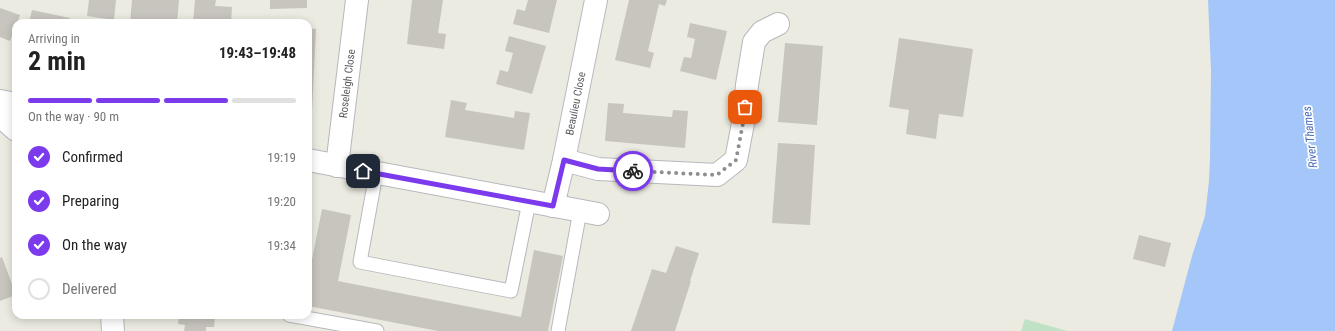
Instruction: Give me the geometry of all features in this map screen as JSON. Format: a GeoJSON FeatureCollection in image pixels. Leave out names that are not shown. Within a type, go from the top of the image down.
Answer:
{"type":"FeatureCollection","features":[{"type":"Feature","properties":{"kind":"street","name":"Roseleigh Close"},"geometry":{"type":"LineString","coordinates":[[337,166],[356,0]]}},
{"type":"Feature","properties":{"kind":"street","name":"Beaulieu Close"},"geometry":{"type":"LineString","coordinates":[[553,206],[564,160],[596,0]]}},
{"type":"Feature","properties":{"kind":"street"},"geometry":{"type":"LineString","coordinates":[[564,160],[598,169],[717,175],[736,160],[744,118],[747,86],[754,42],[762,32],[778,24]]}},
{"type":"Feature","properties":{"kind":"street"},"geometry":{"type":"LineString","coordinates":[[0,101],[12,103]]}},
{"type":"Feature","properties":{"kind":"street"},"geometry":{"type":"LineString","coordinates":[[0,116],[12,126]]}},
{"type":"Feature","properties":{"kind":"street"},"geometry":{"type":"LineString","coordinates":[[312,163],[589,212]]}},
{"type":"Feature","properties":{"kind":"street"},"geometry":{"type":"LineString","coordinates":[[112,319],[113,331]]}},
{"type":"Feature","properties":{"kind":"lane"},"geometry":{"type":"LineString","coordinates":[[376,174],[360,262],[510,291],[529,202]]}},
{"type":"Feature","properties":{"kind":"lane"},"geometry":{"type":"LineString","coordinates":[[558,331],[589,212]]}},
{"type":"Feature","properties":{"kind":"lane"},"geometry":{"type":"LineString","coordinates":[[307,319],[361,330],[377,331]]}},
{"type":"Feature","properties":{"kind":"green space"},"geometry":{"type":"Polygon","coordinates":[[[1025,319],[1067,331],[1021,331],[1025,319]]]}},
{"type":"Feature","properties":{"kind":"water","name":"River Thames"},"geometry":{"type":"Polygon","coordinates":[[[1208,0],[1335,0],[1335,331],[1172,331],[1192,256],[1205,216],[1209,181],[1211,71],[1208,0]]]}},
{"type":"Feature","properties":{"kind":"building"},"geometry":{"type":"Polygon","coordinates":[[[89,0],[116,0],[114,19],[87,16],[89,0]]]}},
{"type":"Feature","properties":{"kind":"building"},"geometry":{"type":"Polygon","coordinates":[[[132,0],[179,0],[177,19],[130,19],[132,0]]]}},
{"type":"Feature","properties":{"kind":"building"},"geometry":{"type":"Polygon","coordinates":[[[195,0],[216,0],[215,6],[232,7],[231,19],[193,19],[195,0]]]}},
{"type":"Feature","properties":{"kind":"building"},"geometry":{"type":"Polygon","coordinates":[[[270,0],[307,0],[307,8],[270,9],[270,0]]]}},
{"type":"Feature","properties":{"kind":"building"},"geometry":{"type":"Polygon","coordinates":[[[412,0],[443,0],[438,33],[446,34],[444,49],[407,44],[412,0]]]}},
{"type":"Feature","properties":{"kind":"building"},"geometry":{"type":"Polygon","coordinates":[[[528,0],[557,0],[549,33],[513,24],[517,9],[525,11],[528,0]]]}},
{"type":"Feature","properties":{"kind":"building"},"geometry":{"type":"Polygon","coordinates":[[[629,0],[667,0],[665,6],[659,4],[648,51],[654,53],[650,68],[615,60],[629,0]]]}},
{"type":"Feature","properties":{"kind":"building"},"geometry":{"type":"Polygon","coordinates":[[[0,8],[20,15],[18,19],[12,19],[12,36],[10,41],[0,37],[0,8]]]}},
{"type":"Feature","properties":{"kind":"building"},"geometry":{"type":"Polygon","coordinates":[[[32,10],[70,18],[70,19],[30,19],[32,10]]]}},
{"type":"Feature","properties":{"kind":"building"},"geometry":{"type":"Polygon","coordinates":[[[690,23],[727,31],[716,80],[680,71],[684,57],[691,58],[695,39],[687,37],[690,23]]]}},
{"type":"Feature","properties":{"kind":"building"},"geometry":{"type":"Polygon","coordinates":[[[312,28],[316,29],[312,112],[312,28]]]}},
{"type":"Feature","properties":{"kind":"building"},"geometry":{"type":"Polygon","coordinates":[[[509,36],[546,46],[532,94],[496,84],[500,70],[508,72],[513,53],[505,51],[509,36]]]}},
{"type":"Feature","properties":{"kind":"building"},"geometry":{"type":"Polygon","coordinates":[[[899,38],[973,49],[963,117],[939,114],[936,139],[906,134],[909,110],[889,107],[899,38]]]}},
{"type":"Feature","properties":{"kind":"building"},"geometry":{"type":"Polygon","coordinates":[[[785,43],[823,46],[817,125],[778,122],[785,43]]]}},
{"type":"Feature","properties":{"kind":"building"},"geometry":{"type":"Polygon","coordinates":[[[451,100],[467,103],[465,110],[514,118],[515,111],[530,113],[524,150],[445,137],[451,100]]]}},
{"type":"Feature","properties":{"kind":"building"},"geometry":{"type":"Polygon","coordinates":[[[608,103],[624,104],[623,113],[672,117],[673,110],[688,111],[685,148],[605,141],[608,103]]]}},
{"type":"Feature","properties":{"kind":"building"},"geometry":{"type":"Polygon","coordinates":[[[778,143],[815,145],[810,225],[772,223],[778,143]]]}},
{"type":"Feature","properties":{"kind":"building"},"geometry":{"type":"Polygon","coordinates":[[[322,209],[351,215],[338,281],[521,317],[534,250],[563,256],[548,331],[438,331],[312,307],[312,260],[322,209]]]}},
{"type":"Feature","properties":{"kind":"building"},"geometry":{"type":"Polygon","coordinates":[[[1139,235],[1171,243],[1165,267],[1133,259],[1139,235]]]}},
{"type":"Feature","properties":{"kind":"building"},"geometry":{"type":"Polygon","coordinates":[[[676,246],[699,253],[675,331],[631,331],[652,269],[666,273],[676,246]]]}},
{"type":"Feature","properties":{"kind":"building"},"geometry":{"type":"Polygon","coordinates":[[[2,257],[12,284],[12,296],[0,301],[0,258],[2,257]]]}},
{"type":"Feature","properties":{"kind":"building"},"geometry":{"type":"Polygon","coordinates":[[[179,319],[215,319],[214,327],[206,327],[206,331],[184,331],[185,325],[178,324],[179,319]]]}},
{"type":"Feature","properties":{"kind":"way so far"},"geometry":{"type":"LineString","coordinates":[[633,171],[717,175],[736,160],[745,107]]}},
{"type":"Feature","properties":{"kind":"route"},"geometry":{"type":"LineString","coordinates":[[363,171],[553,206],[564,160],[598,169],[633,171]]}}]}
